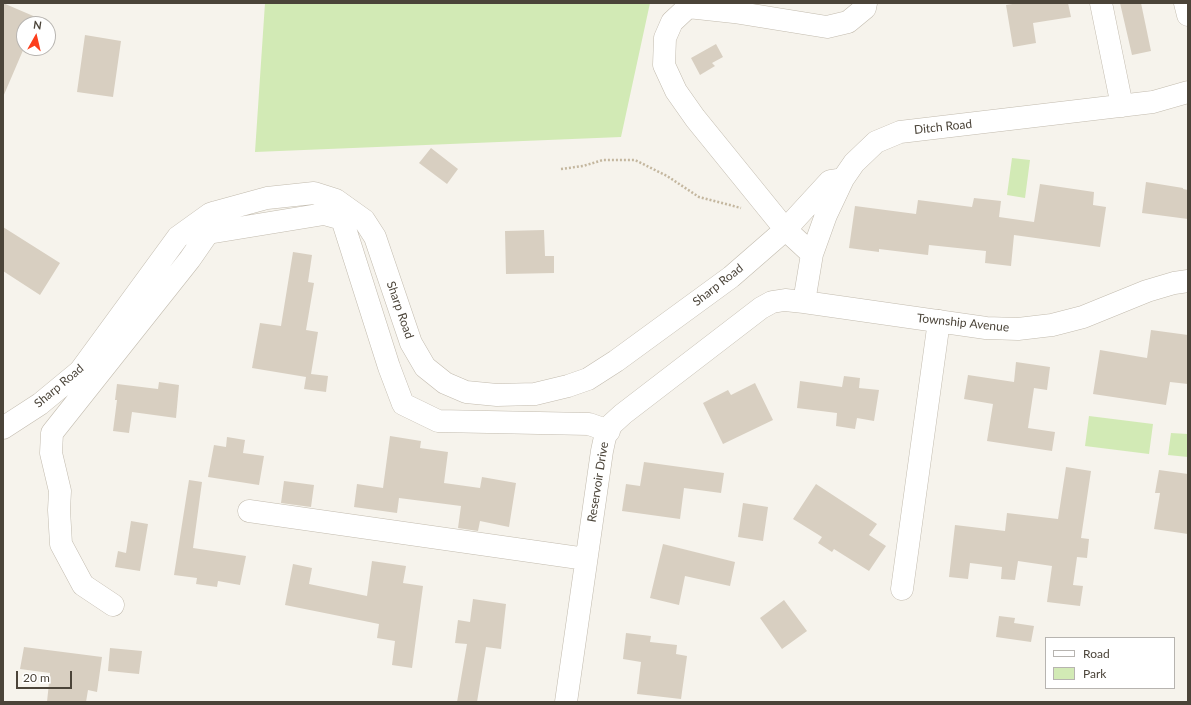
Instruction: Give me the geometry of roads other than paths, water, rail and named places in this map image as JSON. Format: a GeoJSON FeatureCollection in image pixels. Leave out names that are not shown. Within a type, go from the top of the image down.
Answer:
{"type":"FeatureCollection","features":[{"type":"Feature","properties":{"kind":"street"},"geometry":{"type":"LineString","coordinates":[[812,254],[786,229],[676,91],[664,65],[665,38],[672,22],[688,7],[734,12],[827,27],[848,22],[865,8],[866,3]]}},
{"type":"Feature","properties":{"kind":"street"},"geometry":{"type":"LineString","coordinates":[[1101,3],[1122,106]]}},
{"type":"Feature","properties":{"kind":"street"},"geometry":{"type":"LineString","coordinates":[[1185,3],[1188,16]]}},
{"type":"Feature","properties":{"kind":"street","name":"Ditch Road"},"geometry":{"type":"LineString","coordinates":[[804,302],[812,254],[826,215],[842,180],[854,163],[876,142],[900,132],[1153,102],[1188,92]]}},
{"type":"Feature","properties":{"kind":"street","name":"Sharp Road"},"geometry":{"type":"LineString","coordinates":[[3,428],[40,404],[80,371],[178,238],[210,214],[267,198],[314,193],[336,200],[364,220],[375,237],[411,343],[425,367],[445,383],[466,392],[497,395],[535,394],[568,386],[588,379],[623,356],[732,277],[786,229],[830,181],[842,180]]}},
{"type":"Feature","properties":{"kind":"street"},"geometry":{"type":"LineString","coordinates":[[33,451],[52,433],[190,259],[208,233],[324,214],[342,219],[389,367],[403,404],[438,421],[589,424],[609,431]]}},
{"type":"Feature","properties":{"kind":"street","name":"Township Avenue"},"geometry":{"type":"LineString","coordinates":[[804,302],[986,328],[1018,329],[1052,325],[1083,317],[1147,291],[1174,283],[1188,281]]}},
{"type":"Feature","properties":{"kind":"street","name":"Reservoir Drive"},"geometry":{"type":"LineString","coordinates":[[566,702],[602,451],[605,437],[612,424],[760,308],[772,302],[785,300],[804,302]]}},
{"type":"Feature","properties":{"kind":"street"},"geometry":{"type":"LineString","coordinates":[[902,589],[939,321]]}},
{"type":"Feature","properties":{"kind":"street"},"geometry":{"type":"LineString","coordinates":[[52,433],[51,453],[60,491],[61,544],[83,585],[113,605]]}},
{"type":"Feature","properties":{"kind":"street"},"geometry":{"type":"LineString","coordinates":[[249,511],[586,559]]}}]}
